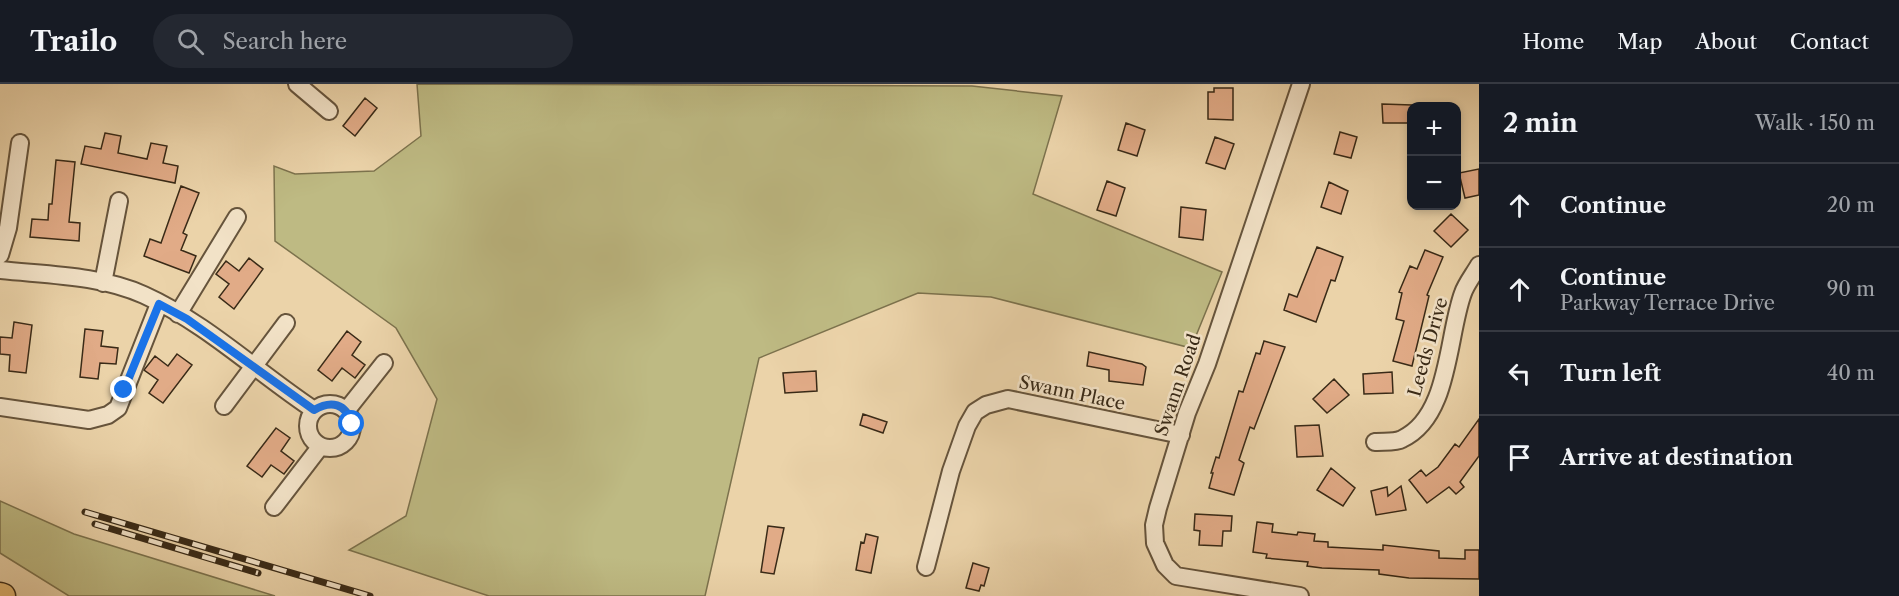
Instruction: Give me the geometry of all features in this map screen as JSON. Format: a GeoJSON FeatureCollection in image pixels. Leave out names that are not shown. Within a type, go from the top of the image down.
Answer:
{"type":"FeatureCollection","features":[{"type":"Feature","properties":{"kind":"street"},"geometry":{"type":"LineString","coordinates":[[297,84],[329,111]]}},
{"type":"Feature","properties":{"kind":"street","name":"Swann Road"},"geometry":{"type":"LineString","coordinates":[[1300,596],[1176,576],[1165,565],[1155,543],[1154,525],[1181,435],[1301,84]]}},
{"type":"Feature","properties":{"kind":"street"},"geometry":{"type":"LineString","coordinates":[[0,255],[8,228],[20,143]]}},
{"type":"Feature","properties":{"kind":"street"},"geometry":{"type":"LineString","coordinates":[[103,283],[119,201]]}},
{"type":"Feature","properties":{"kind":"street"},"geometry":{"type":"LineString","coordinates":[[178,314],[237,217]]}},
{"type":"Feature","properties":{"kind":"street","name":"Leeds Drive"},"geometry":{"type":"LineString","coordinates":[[1375,442],[1401,440],[1423,424],[1436,399],[1448,360],[1463,293],[1479,265]]}},
{"type":"Feature","properties":{"kind":"street"},"geometry":{"type":"LineString","coordinates":[[0,270],[103,283],[143,295],[178,314],[314,410]]}},
{"type":"Feature","properties":{"kind":"street"},"geometry":{"type":"LineString","coordinates":[[0,407],[89,420],[108,415],[118,408],[159,304]]}},
{"type":"Feature","properties":{"kind":"street"},"geometry":{"type":"LineString","coordinates":[[224,406],[286,323]]}},
{"type":"Feature","properties":{"kind":"street"},"geometry":{"type":"LineString","coordinates":[[346,411],[384,363]]}},
{"type":"Feature","properties":{"kind":"street","name":"Swann Place"},"geometry":{"type":"LineString","coordinates":[[926,567],[951,471],[967,426],[975,412],[986,405],[1008,399],[1181,435]]}},
{"type":"Feature","properties":{"kind":"street"},"geometry":{"type":"LineString","coordinates":[[325,404],[334,404],[346,411],[352,424],[346,441],[330,449],[320,447],[308,433],[307,424],[314,410],[325,404]]}},
{"type":"Feature","properties":{"kind":"street"},"geometry":{"type":"LineString","coordinates":[[274,507],[320,447]]}},
{"type":"Feature","properties":{"kind":"shaded area"},"geometry":{"type":"Polygon","coordinates":[[[417,84],[972,86],[1062,96],[1033,194],[1222,272],[1191,348],[991,297],[918,293],[759,358],[705,596],[489,596],[349,550],[406,516],[437,399],[396,328],[275,241],[274,166],[295,174],[374,171],[421,136],[417,84]]]}},
{"type":"Feature","properties":{"kind":"shaded area"},"geometry":{"type":"Polygon","coordinates":[[[0,501],[74,534],[275,596],[69,596],[0,553],[0,501]]]}},
{"type":"Feature","properties":{"kind":"building"},"geometry":{"type":"Polygon","coordinates":[[[1214,88],[1233,88],[1233,120],[1208,119],[1208,92],[1214,92],[1214,88]]]}},
{"type":"Feature","properties":{"kind":"building"},"geometry":{"type":"Polygon","coordinates":[[[365,98],[377,108],[355,136],[343,126],[365,98]]]}},
{"type":"Feature","properties":{"kind":"building"},"geometry":{"type":"Polygon","coordinates":[[[1382,104],[1407,105],[1407,123],[1383,123],[1382,104]]]}},
{"type":"Feature","properties":{"kind":"building"},"geometry":{"type":"Polygon","coordinates":[[[1126,123],[1145,130],[1137,156],[1118,150],[1126,123]]]}},
{"type":"Feature","properties":{"kind":"building"},"geometry":{"type":"Polygon","coordinates":[[[1340,132],[1357,137],[1351,158],[1334,154],[1340,132]]]}},
{"type":"Feature","properties":{"kind":"building"},"geometry":{"type":"Polygon","coordinates":[[[105,133],[121,136],[118,153],[147,159],[151,143],[167,146],[163,163],[178,166],[175,183],[81,164],[85,146],[101,149],[105,133]]]}},
{"type":"Feature","properties":{"kind":"building"},"geometry":{"type":"Polygon","coordinates":[[[1215,137],[1234,144],[1225,169],[1206,163],[1215,137]]]}},
{"type":"Feature","properties":{"kind":"building"},"geometry":{"type":"Polygon","coordinates":[[[56,160],[75,162],[69,222],[80,223],[79,241],[30,237],[32,219],[48,220],[49,204],[52,204],[56,160]]]}},
{"type":"Feature","properties":{"kind":"building"},"geometry":{"type":"Polygon","coordinates":[[[1479,169],[1479,195],[1465,198],[1461,173],[1479,169]]]}},
{"type":"Feature","properties":{"kind":"building"},"geometry":{"type":"Polygon","coordinates":[[[1107,181],[1125,188],[1116,216],[1097,210],[1107,181]]]}},
{"type":"Feature","properties":{"kind":"building"},"geometry":{"type":"Polygon","coordinates":[[[1329,182],[1348,191],[1341,214],[1321,207],[1329,182]]]}},
{"type":"Feature","properties":{"kind":"building"},"geometry":{"type":"Polygon","coordinates":[[[181,186],[199,193],[183,233],[187,235],[181,250],[196,256],[189,273],[144,256],[150,239],[161,243],[181,186]]]}},
{"type":"Feature","properties":{"kind":"building"},"geometry":{"type":"Polygon","coordinates":[[[1181,207],[1206,210],[1203,240],[1179,237],[1181,207]]]}},
{"type":"Feature","properties":{"kind":"building"},"geometry":{"type":"Polygon","coordinates":[[[1451,214],[1468,230],[1451,247],[1434,231],[1451,214]]]}},
{"type":"Feature","properties":{"kind":"building"},"geometry":{"type":"Polygon","coordinates":[[[1317,247],[1343,257],[1335,281],[1331,280],[1316,322],[1284,310],[1289,294],[1297,297],[1317,247]]]}},
{"type":"Feature","properties":{"kind":"building"},"geometry":{"type":"Polygon","coordinates":[[[1425,250],[1443,257],[1427,295],[1429,296],[1412,366],[1393,361],[1404,321],[1396,319],[1402,293],[1399,292],[1410,266],[1417,269],[1425,250]]]}},
{"type":"Feature","properties":{"kind":"building"},"geometry":{"type":"Polygon","coordinates":[[[249,258],[263,269],[234,309],[219,297],[229,284],[216,274],[226,261],[239,271],[249,258]]]}},
{"type":"Feature","properties":{"kind":"building"},"geometry":{"type":"Polygon","coordinates":[[[14,322],[32,325],[26,373],[9,371],[10,355],[0,354],[0,337],[12,338],[14,322]]]}},
{"type":"Feature","properties":{"kind":"building"},"geometry":{"type":"Polygon","coordinates":[[[85,329],[103,331],[101,346],[118,348],[116,364],[100,363],[98,379],[80,377],[85,329]]]}},
{"type":"Feature","properties":{"kind":"building"},"geometry":{"type":"Polygon","coordinates":[[[347,331],[361,342],[352,355],[365,365],[355,378],[342,368],[332,381],[318,370],[347,331]]]}},
{"type":"Feature","properties":{"kind":"building"},"geometry":{"type":"Polygon","coordinates":[[[1264,341],[1285,347],[1254,429],[1250,427],[1239,460],[1244,463],[1234,495],[1209,488],[1213,473],[1211,473],[1216,457],[1219,458],[1239,391],[1243,392],[1256,353],[1260,354],[1264,341]]]}},
{"type":"Feature","properties":{"kind":"building"},"geometry":{"type":"Polygon","coordinates":[[[1089,352],[1142,364],[1146,367],[1143,385],[1109,381],[1109,370],[1087,366],[1089,352]]]}},
{"type":"Feature","properties":{"kind":"building"},"geometry":{"type":"Polygon","coordinates":[[[177,354],[192,365],[163,403],[149,393],[158,380],[144,370],[155,356],[168,366],[177,354]]]}},
{"type":"Feature","properties":{"kind":"building"},"geometry":{"type":"Polygon","coordinates":[[[816,371],[817,391],[785,393],[783,373],[816,371]]]}},
{"type":"Feature","properties":{"kind":"building"},"geometry":{"type":"Polygon","coordinates":[[[1392,372],[1393,393],[1364,394],[1363,374],[1392,372]]]}},
{"type":"Feature","properties":{"kind":"building"},"geometry":{"type":"Polygon","coordinates":[[[1334,379],[1349,395],[1327,413],[1313,399],[1334,379]]]}},
{"type":"Feature","properties":{"kind":"building"},"geometry":{"type":"Polygon","coordinates":[[[863,414],[887,422],[883,433],[860,425],[863,414]]]}},
{"type":"Feature","properties":{"kind":"building"},"geometry":{"type":"Polygon","coordinates":[[[1479,419],[1479,456],[1460,482],[1464,487],[1456,494],[1449,487],[1427,503],[1409,480],[1421,470],[1426,476],[1438,467],[1455,444],[1459,447],[1479,419]]]}},
{"type":"Feature","properties":{"kind":"building"},"geometry":{"type":"Polygon","coordinates":[[[1319,425],[1323,456],[1297,457],[1295,426],[1319,425]]]}},
{"type":"Feature","properties":{"kind":"building"},"geometry":{"type":"Polygon","coordinates":[[[276,428],[290,438],[281,451],[294,461],[284,474],[271,465],[262,477],[247,466],[276,428]]]}},
{"type":"Feature","properties":{"kind":"building"},"geometry":{"type":"Polygon","coordinates":[[[1331,468],[1355,488],[1343,506],[1317,490],[1331,468]]]}},
{"type":"Feature","properties":{"kind":"building"},"geometry":{"type":"Polygon","coordinates":[[[1401,486],[1406,510],[1376,515],[1371,491],[1387,487],[1388,496],[1401,486]]]}},
{"type":"Feature","properties":{"kind":"building"},"geometry":{"type":"Polygon","coordinates":[[[1195,514],[1232,516],[1231,531],[1223,531],[1222,546],[1199,545],[1200,531],[1194,530],[1195,514]]]}},
{"type":"Feature","properties":{"kind":"building"},"geometry":{"type":"Polygon","coordinates":[[[1257,522],[1273,524],[1272,532],[1297,535],[1298,532],[1315,534],[1314,541],[1328,542],[1328,547],[1383,550],[1383,545],[1439,551],[1439,558],[1465,559],[1465,550],[1479,550],[1479,579],[1409,578],[1379,574],[1379,570],[1322,568],[1307,566],[1308,562],[1266,558],[1267,554],[1253,552],[1257,522]]]}},
{"type":"Feature","properties":{"kind":"building"},"geometry":{"type":"Polygon","coordinates":[[[768,526],[784,528],[774,574],[761,572],[768,526]]]}},
{"type":"Feature","properties":{"kind":"building"},"geometry":{"type":"Polygon","coordinates":[[[866,534],[878,537],[871,573],[856,570],[861,542],[864,543],[866,534]]]}},
{"type":"Feature","properties":{"kind":"building"},"geometry":{"type":"Polygon","coordinates":[[[973,563],[989,568],[984,586],[981,585],[979,591],[966,588],[973,563]]]}},
{"type":"Feature","properties":{"kind":"railway"},"geometry":{"type":"LineString","coordinates":[[85,512],[370,596]]}},
{"type":"Feature","properties":{"kind":"railway"},"geometry":{"type":"LineString","coordinates":[[95,524],[258,573]]}},
{"type":"Feature","properties":{"kind":"route"},"geometry":{"type":"LineString","coordinates":[[124,390],[159,304],[187,319],[314,410],[325,404],[334,404],[343,408],[352,424]]}}]}
